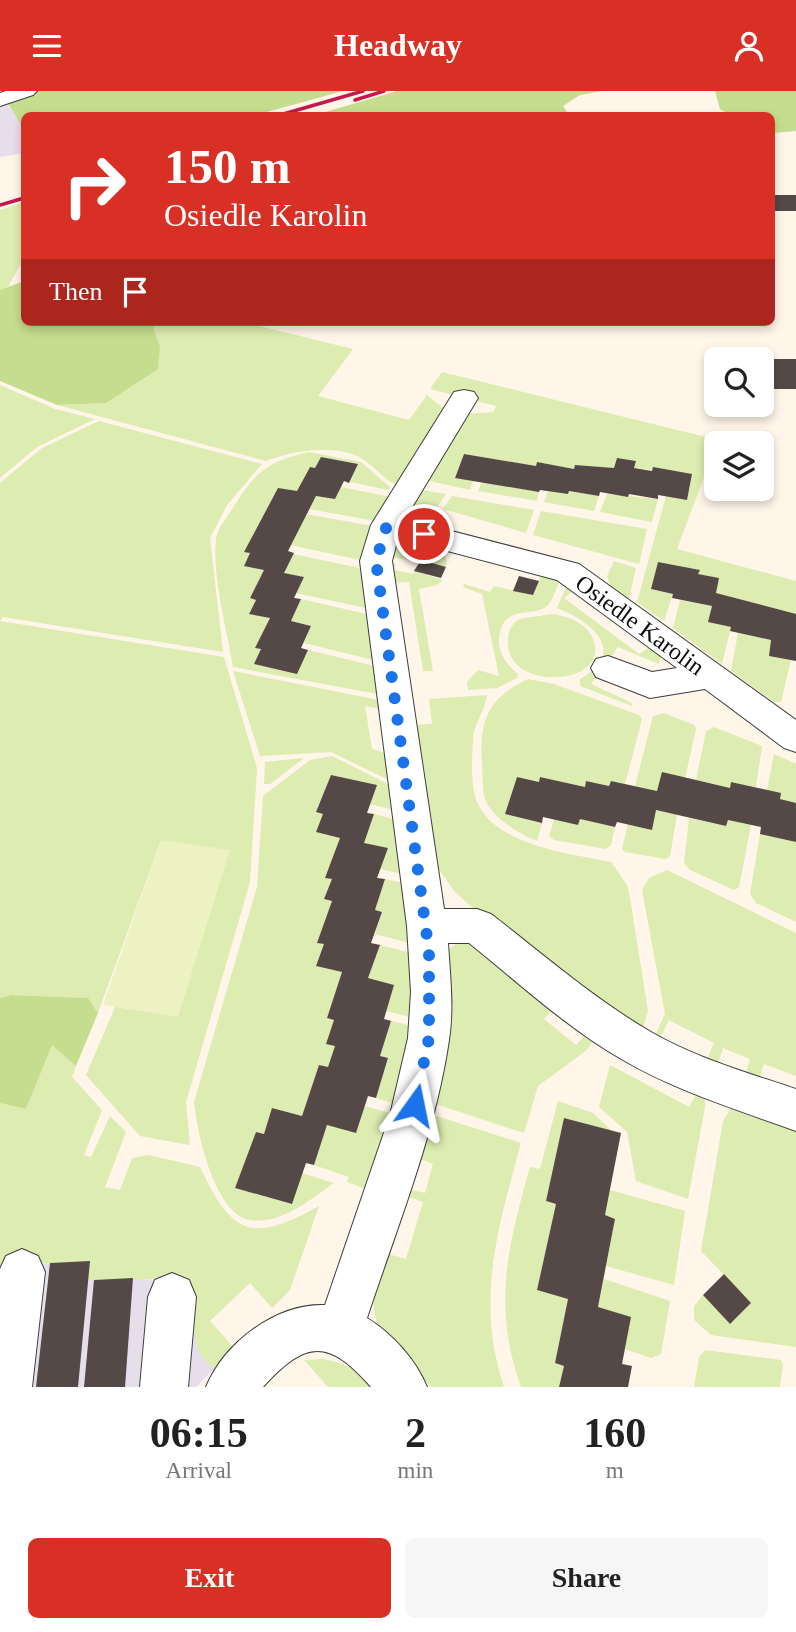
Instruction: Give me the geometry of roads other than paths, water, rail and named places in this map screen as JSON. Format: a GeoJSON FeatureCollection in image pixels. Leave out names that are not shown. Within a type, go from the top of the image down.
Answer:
{"type":"FeatureCollection","features":[{"type":"Feature","properties":{"kind":"street"},"geometry":{"type":"LineString","coordinates":[[0,100],[26,91]]}},
{"type":"Feature","properties":{"kind":"street"},"geometry":{"type":"LineString","coordinates":[[340,1329],[412,1115],[429,1038],[431,992],[427,926],[376,561],[387,525],[464,398]]}},
{"type":"Feature","properties":{"kind":"street","name":"Osiedle Karolin"},"geometry":{"type":"LineString","coordinates":[[387,525],[568,572],[796,738]]}},
{"type":"Feature","properties":{"kind":"street"},"geometry":{"type":"LineString","coordinates":[[608,668],[650,685],[711,676]]}},
{"type":"Feature","properties":{"kind":"street"},"geometry":{"type":"LineString","coordinates":[[427,926],[477,926],[597,1021],[639,1047],[722,1084],[796,1111]]}},
{"type":"Feature","properties":{"kind":"street"},"geometry":{"type":"LineString","coordinates":[[8,1387],[22,1272]]}},
{"type":"Feature","properties":{"kind":"street"},"geometry":{"type":"LineString","coordinates":[[164,1387],[172,1297]]}},
{"type":"Feature","properties":{"kind":"street"},"geometry":{"type":"LineString","coordinates":[[230,1387],[270,1344],[308,1328],[340,1329],[366,1345],[403,1387]]}},
{"type":"Feature","properties":{"kind":"railway"},"geometry":{"type":"LineString","coordinates":[[290,112],[363,91]]}},
{"type":"Feature","properties":{"kind":"railway"},"geometry":{"type":"LineString","coordinates":[[355,100],[384,91]]}},
{"type":"Feature","properties":{"kind":"railway"},"geometry":{"type":"LineString","coordinates":[[0,205],[21,199]]}}]}
